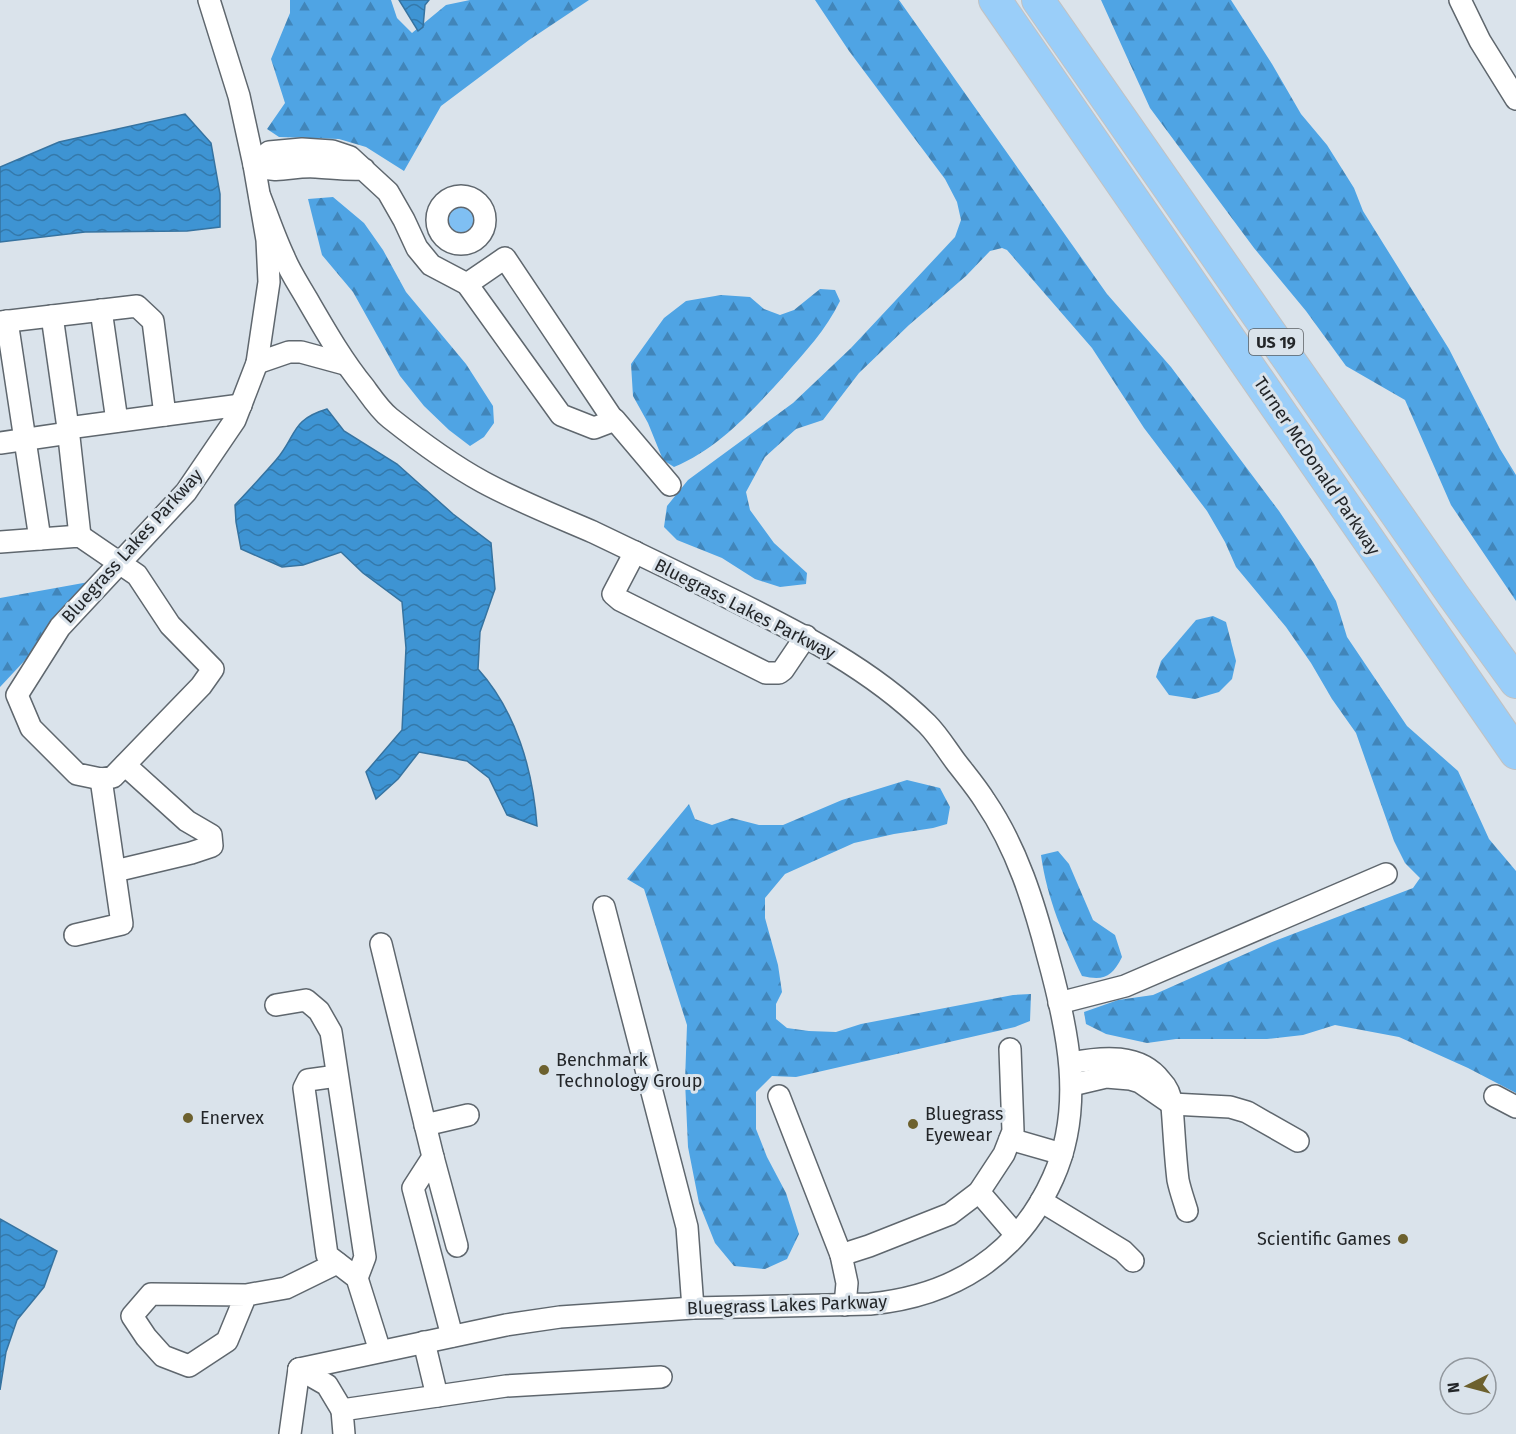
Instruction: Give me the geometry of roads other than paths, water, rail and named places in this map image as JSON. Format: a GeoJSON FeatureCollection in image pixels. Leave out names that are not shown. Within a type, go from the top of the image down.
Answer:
{"type":"FeatureCollection","features":[{"type":"Feature","properties":{"kind":"highway"},"geometry":{"type":"LineString","coordinates":[[972,0],[1207,304]]}},
{"type":"Feature","properties":{"kind":"highway","name":"Turner McDonald Parkway"},"geometry":{"type":"LineString","coordinates":[[995,0],[1516,753]]}},
{"type":"Feature","properties":{"kind":"highway","name":"Turner McDonald Parkway"},"geometry":{"type":"LineString","coordinates":[[1038,0],[1446,586],[1516,682]]}},
{"type":"Feature","properties":{"kind":"street","name":"Bluegrass Lakes Parkway"},"geometry":{"type":"LineString","coordinates":[[101,779],[77,774],[31,728],[17,695],[60,627],[186,492],[235,420],[257,363],[269,282],[267,240],[254,165],[239,96],[209,0]]}},
{"type":"Feature","properties":{"kind":"street"},"geometry":{"type":"LineString","coordinates":[[1460,0],[1485,49],[1516,99]]}},
{"type":"Feature","properties":{"kind":"street"},"geometry":{"type":"LineString","coordinates":[[254,165],[271,171],[315,167],[344,171],[364,169],[388,192],[417,248],[432,265],[467,284],[561,415],[594,428],[614,421]]}},
{"type":"Feature","properties":{"kind":"street"},"geometry":{"type":"LineString","coordinates":[[464,196],[478,203],[483,210],[485,226],[477,239],[456,244],[443,236],[439,229],[439,213],[448,200],[464,196]]}},
{"type":"Feature","properties":{"kind":"street","name":"Bluegrass Lakes Parkway"},"geometry":{"type":"LineString","coordinates":[[260,197],[288,265],[345,364],[385,414],[433,451],[484,483],[635,552],[806,636],[893,694],[929,726],[986,801],[1024,876],[1049,959],[1071,1063],[1072,1085],[1071,1115],[1062,1154],[1055,1173],[1028,1222],[993,1258],[940,1289],[894,1301],[845,1305],[693,1308],[560,1317],[452,1336],[299,1369]]}},
{"type":"Feature","properties":{"kind":"street"},"geometry":{"type":"LineString","coordinates":[[482,233],[495,244],[505,258],[614,421],[670,485]]}},
{"type":"Feature","properties":{"kind":"street"},"geometry":{"type":"LineString","coordinates":[[417,248],[443,236]]}},
{"type":"Feature","properties":{"kind":"street"},"geometry":{"type":"LineString","coordinates":[[467,284],[505,258]]}},
{"type":"Feature","properties":{"kind":"street"},"geometry":{"type":"LineString","coordinates":[[40,539],[4,322],[137,306],[153,321],[165,415]]}},
{"type":"Feature","properties":{"kind":"street"},"geometry":{"type":"LineString","coordinates":[[100,310],[117,421]]}},
{"type":"Feature","properties":{"kind":"street"},"geometry":{"type":"LineString","coordinates":[[52,316],[69,431],[80,536]]}},
{"type":"Feature","properties":{"kind":"street"},"geometry":{"type":"LineString","coordinates":[[257,363],[289,352],[301,352],[345,364]]}},
{"type":"Feature","properties":{"kind":"street"},"geometry":{"type":"LineString","coordinates":[[0,443],[117,421],[241,405]]}},
{"type":"Feature","properties":{"kind":"street"},"geometry":{"type":"LineString","coordinates":[[0,542],[80,536],[137,575],[170,624],[213,669],[201,686],[113,777],[101,779],[123,924],[75,935]]}},
{"type":"Feature","properties":{"kind":"street"},"geometry":{"type":"LineString","coordinates":[[635,552],[613,594],[620,600],[766,673],[779,673],[783,670],[806,636]]}},
{"type":"Feature","properties":{"kind":"street"},"geometry":{"type":"LineString","coordinates":[[116,871],[212,846],[211,836],[187,821],[125,765]]}},
{"type":"Feature","properties":{"kind":"street"},"geometry":{"type":"LineString","coordinates":[[1059,1003],[1125,986],[1386,874]]}},
{"type":"Feature","properties":{"kind":"street"},"geometry":{"type":"LineString","coordinates":[[604,907],[687,1227],[693,1308]]}},
{"type":"Feature","properties":{"kind":"street"},"geometry":{"type":"LineString","coordinates":[[381,944],[457,1246]]}},
{"type":"Feature","properties":{"kind":"street"},"geometry":{"type":"LineString","coordinates":[[276,1005],[306,1000],[319,1011],[331,1032],[365,1257],[357,1278]]}},
{"type":"Feature","properties":{"kind":"street"},"geometry":{"type":"LineString","coordinates":[[841,1255],[950,1215],[979,1192],[1004,1154],[1013,1131],[1010,1049]]}},
{"type":"Feature","properties":{"kind":"street"},"geometry":{"type":"LineString","coordinates":[[1071,1063],[1093,1059],[1137,1062],[1147,1066],[1160,1079],[1167,1088],[1172,1104],[1178,1182],[1187,1211]]}},
{"type":"Feature","properties":{"kind":"street"},"geometry":{"type":"LineString","coordinates":[[337,1076],[308,1080],[304,1088],[327,1255],[357,1278],[380,1351]]}},
{"type":"Feature","properties":{"kind":"street"},"geometry":{"type":"LineString","coordinates":[[1072,1085],[1106,1077],[1130,1078],[1140,1082],[1172,1104],[1238,1109],[1298,1141]]}},
{"type":"Feature","properties":{"kind":"street"},"geometry":{"type":"LineString","coordinates":[[1495,1095],[1516,1107]]}},
{"type":"Feature","properties":{"kind":"street"},"geometry":{"type":"LineString","coordinates":[[779,1096],[841,1255],[847,1283],[845,1305]]}},
{"type":"Feature","properties":{"kind":"street"},"geometry":{"type":"LineString","coordinates":[[425,1125],[468,1115]]}},
{"type":"Feature","properties":{"kind":"street"},"geometry":{"type":"LineString","coordinates":[[1010,1139],[1062,1154]]}},
{"type":"Feature","properties":{"kind":"street"},"geometry":{"type":"LineString","coordinates":[[433,1157],[413,1188],[452,1336]]}},
{"type":"Feature","properties":{"kind":"street"},"geometry":{"type":"LineString","coordinates":[[979,1192],[1016,1235]]}},
{"type":"Feature","properties":{"kind":"street"},"geometry":{"type":"LineString","coordinates":[[1041,1201],[1123,1251],[1133,1261]]}},
{"type":"Feature","properties":{"kind":"street"},"geometry":{"type":"LineString","coordinates":[[246,1296],[227,1341],[189,1366],[163,1356],[132,1316],[151,1294],[246,1296],[286,1288],[337,1263]]}},
{"type":"Feature","properties":{"kind":"street"},"geometry":{"type":"LineString","coordinates":[[424,1342],[437,1396]]}},
{"type":"Feature","properties":{"kind":"street"},"geometry":{"type":"LineString","coordinates":[[284,1433],[299,1369],[327,1385],[342,1410],[344,1434]]}},
{"type":"Feature","properties":{"kind":"street"},"geometry":{"type":"LineString","coordinates":[[342,1410],[506,1386],[661,1377]]}},
{"type":"Feature","properties":{"kind":"water"},"geometry":{"type":"Polygon","coordinates":[[[399,0],[429,0],[425,5],[423,27],[418,31],[399,0]]]}},
{"type":"Feature","properties":{"kind":"water"},"geometry":{"type":"Polygon","coordinates":[[[185,114],[211,143],[220,194],[220,227],[187,231],[85,232],[0,242],[0,167],[59,142],[185,114]]]}},
{"type":"Feature","properties":{"kind":"water"},"geometry":{"type":"Polygon","coordinates":[[[327,409],[344,431],[397,464],[453,514],[491,543],[495,589],[480,632],[478,669],[503,703],[520,742],[527,763],[537,826],[507,815],[489,778],[467,761],[419,752],[398,779],[376,799],[366,772],[402,730],[406,648],[402,602],[363,573],[341,552],[303,565],[282,567],[241,549],[235,505],[276,460],[300,424],[315,413],[327,409]]]}},
{"type":"Feature","properties":{"kind":"water"},"geometry":{"type":"Polygon","coordinates":[[[0,1219],[57,1251],[44,1287],[17,1320],[6,1352],[0,1390],[0,1219]]]}},
{"type":"Feature","properties":{"kind":"place","name":"Benchmark Technology Group"},"geometry":{"type":"Point","coordinates":[544,1070]}},
{"type":"Feature","properties":{"kind":"place","name":"Enervex"},"geometry":{"type":"Point","coordinates":[188,1118]}},
{"type":"Feature","properties":{"kind":"place","name":"Bluegrass Eyewear"},"geometry":{"type":"Point","coordinates":[913,1124]}},
{"type":"Feature","properties":{"kind":"place","name":"Scientific Games"},"geometry":{"type":"Point","coordinates":[1403,1239]}}]}
